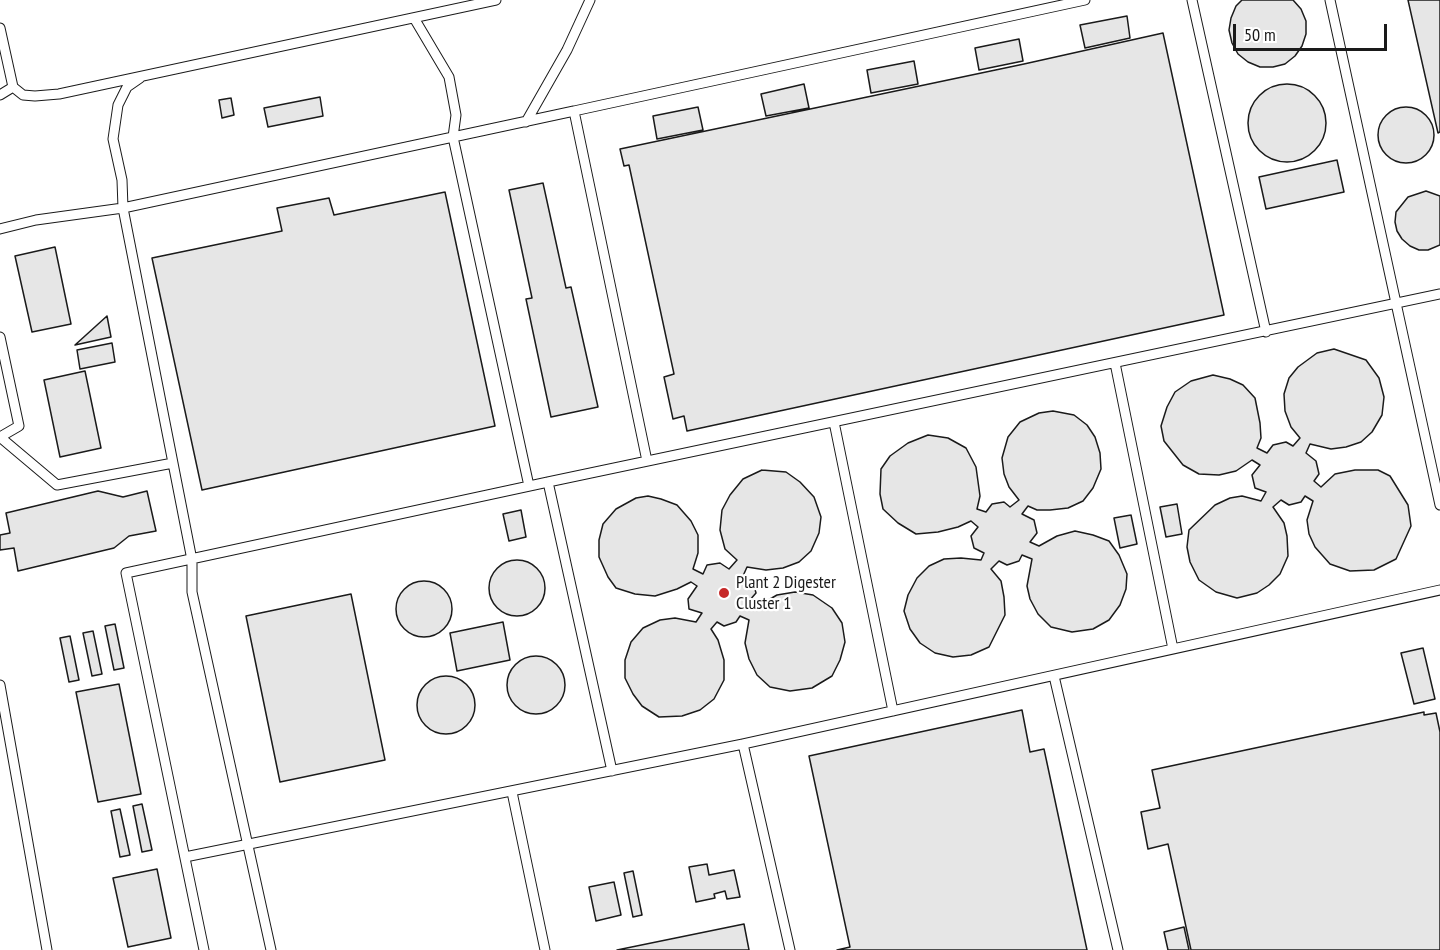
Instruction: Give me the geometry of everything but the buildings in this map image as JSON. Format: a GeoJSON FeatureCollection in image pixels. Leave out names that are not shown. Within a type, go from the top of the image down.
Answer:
{"type":"FeatureCollection","features":[{"type":"Feature","properties":{"kind":"lane"},"geometry":{"type":"LineString","coordinates":[[0,28],[13,87],[23,95],[35,96],[59,94],[496,0]]}},
{"type":"Feature","properties":{"kind":"lane"},"geometry":{"type":"LineString","coordinates":[[526,122],[567,50],[590,0]]}},
{"type":"Feature","properties":{"kind":"lane"},"geometry":{"type":"LineString","coordinates":[[0,229],[36,220],[123,208],[526,122],[1048,4],[1085,0]]}},
{"type":"Feature","properties":{"kind":"lane"},"geometry":{"type":"LineString","coordinates":[[1192,0],[1266,332]]}},
{"type":"Feature","properties":{"kind":"lane"},"geometry":{"type":"LineString","coordinates":[[1330,0],[1440,505]]}},
{"type":"Feature","properties":{"kind":"lane"},"geometry":{"type":"LineString","coordinates":[[414,18],[449,76],[456,115],[453,137],[530,486]]}},
{"type":"Feature","properties":{"kind":"lane"},"geometry":{"type":"LineString","coordinates":[[145,76],[127,87],[117,105],[113,139],[122,180],[123,208],[192,560],[192,591],[271,950]]}},
{"type":"Feature","properties":{"kind":"lane"},"geometry":{"type":"LineString","coordinates":[[0,95],[13,87]]}},
{"type":"Feature","properties":{"kind":"lane"},"geometry":{"type":"LineString","coordinates":[[574,111],[647,461]]}},
{"type":"Feature","properties":{"kind":"lane"},"geometry":{"type":"LineString","coordinates":[[204,950],[126,573],[1440,294]]}},
{"type":"Feature","properties":{"kind":"lane"},"geometry":{"type":"LineString","coordinates":[[0,337],[19,426],[0,437],[57,485],[173,463]]}},
{"type":"Feature","properties":{"kind":"lane"},"geometry":{"type":"LineString","coordinates":[[1115,363],[1173,649]]}},
{"type":"Feature","properties":{"kind":"lane"},"geometry":{"type":"LineString","coordinates":[[834,422],[893,711]]}},
{"type":"Feature","properties":{"kind":"lane"},"geometry":{"type":"LineString","coordinates":[[548,482],[612,771]]}},
{"type":"Feature","properties":{"kind":"lane"},"geometry":{"type":"LineString","coordinates":[[185,856],[743,744],[1440,590]]}},
{"type":"Feature","properties":{"kind":"lane"},"geometry":{"type":"LineString","coordinates":[[1054,676],[1118,950]]}},
{"type":"Feature","properties":{"kind":"lane"},"geometry":{"type":"LineString","coordinates":[[0,685],[47,950]]}},
{"type":"Feature","properties":{"kind":"lane"},"geometry":{"type":"LineString","coordinates":[[743,744],[790,950]]}},
{"type":"Feature","properties":{"kind":"lane"},"geometry":{"type":"LineString","coordinates":[[512,792],[545,950]]}},
{"type":"Feature","properties":{"kind":"place","name":"Plant 2 Digester Cluster 1"},"geometry":{"type":"Point","coordinates":[724,593]}}]}
